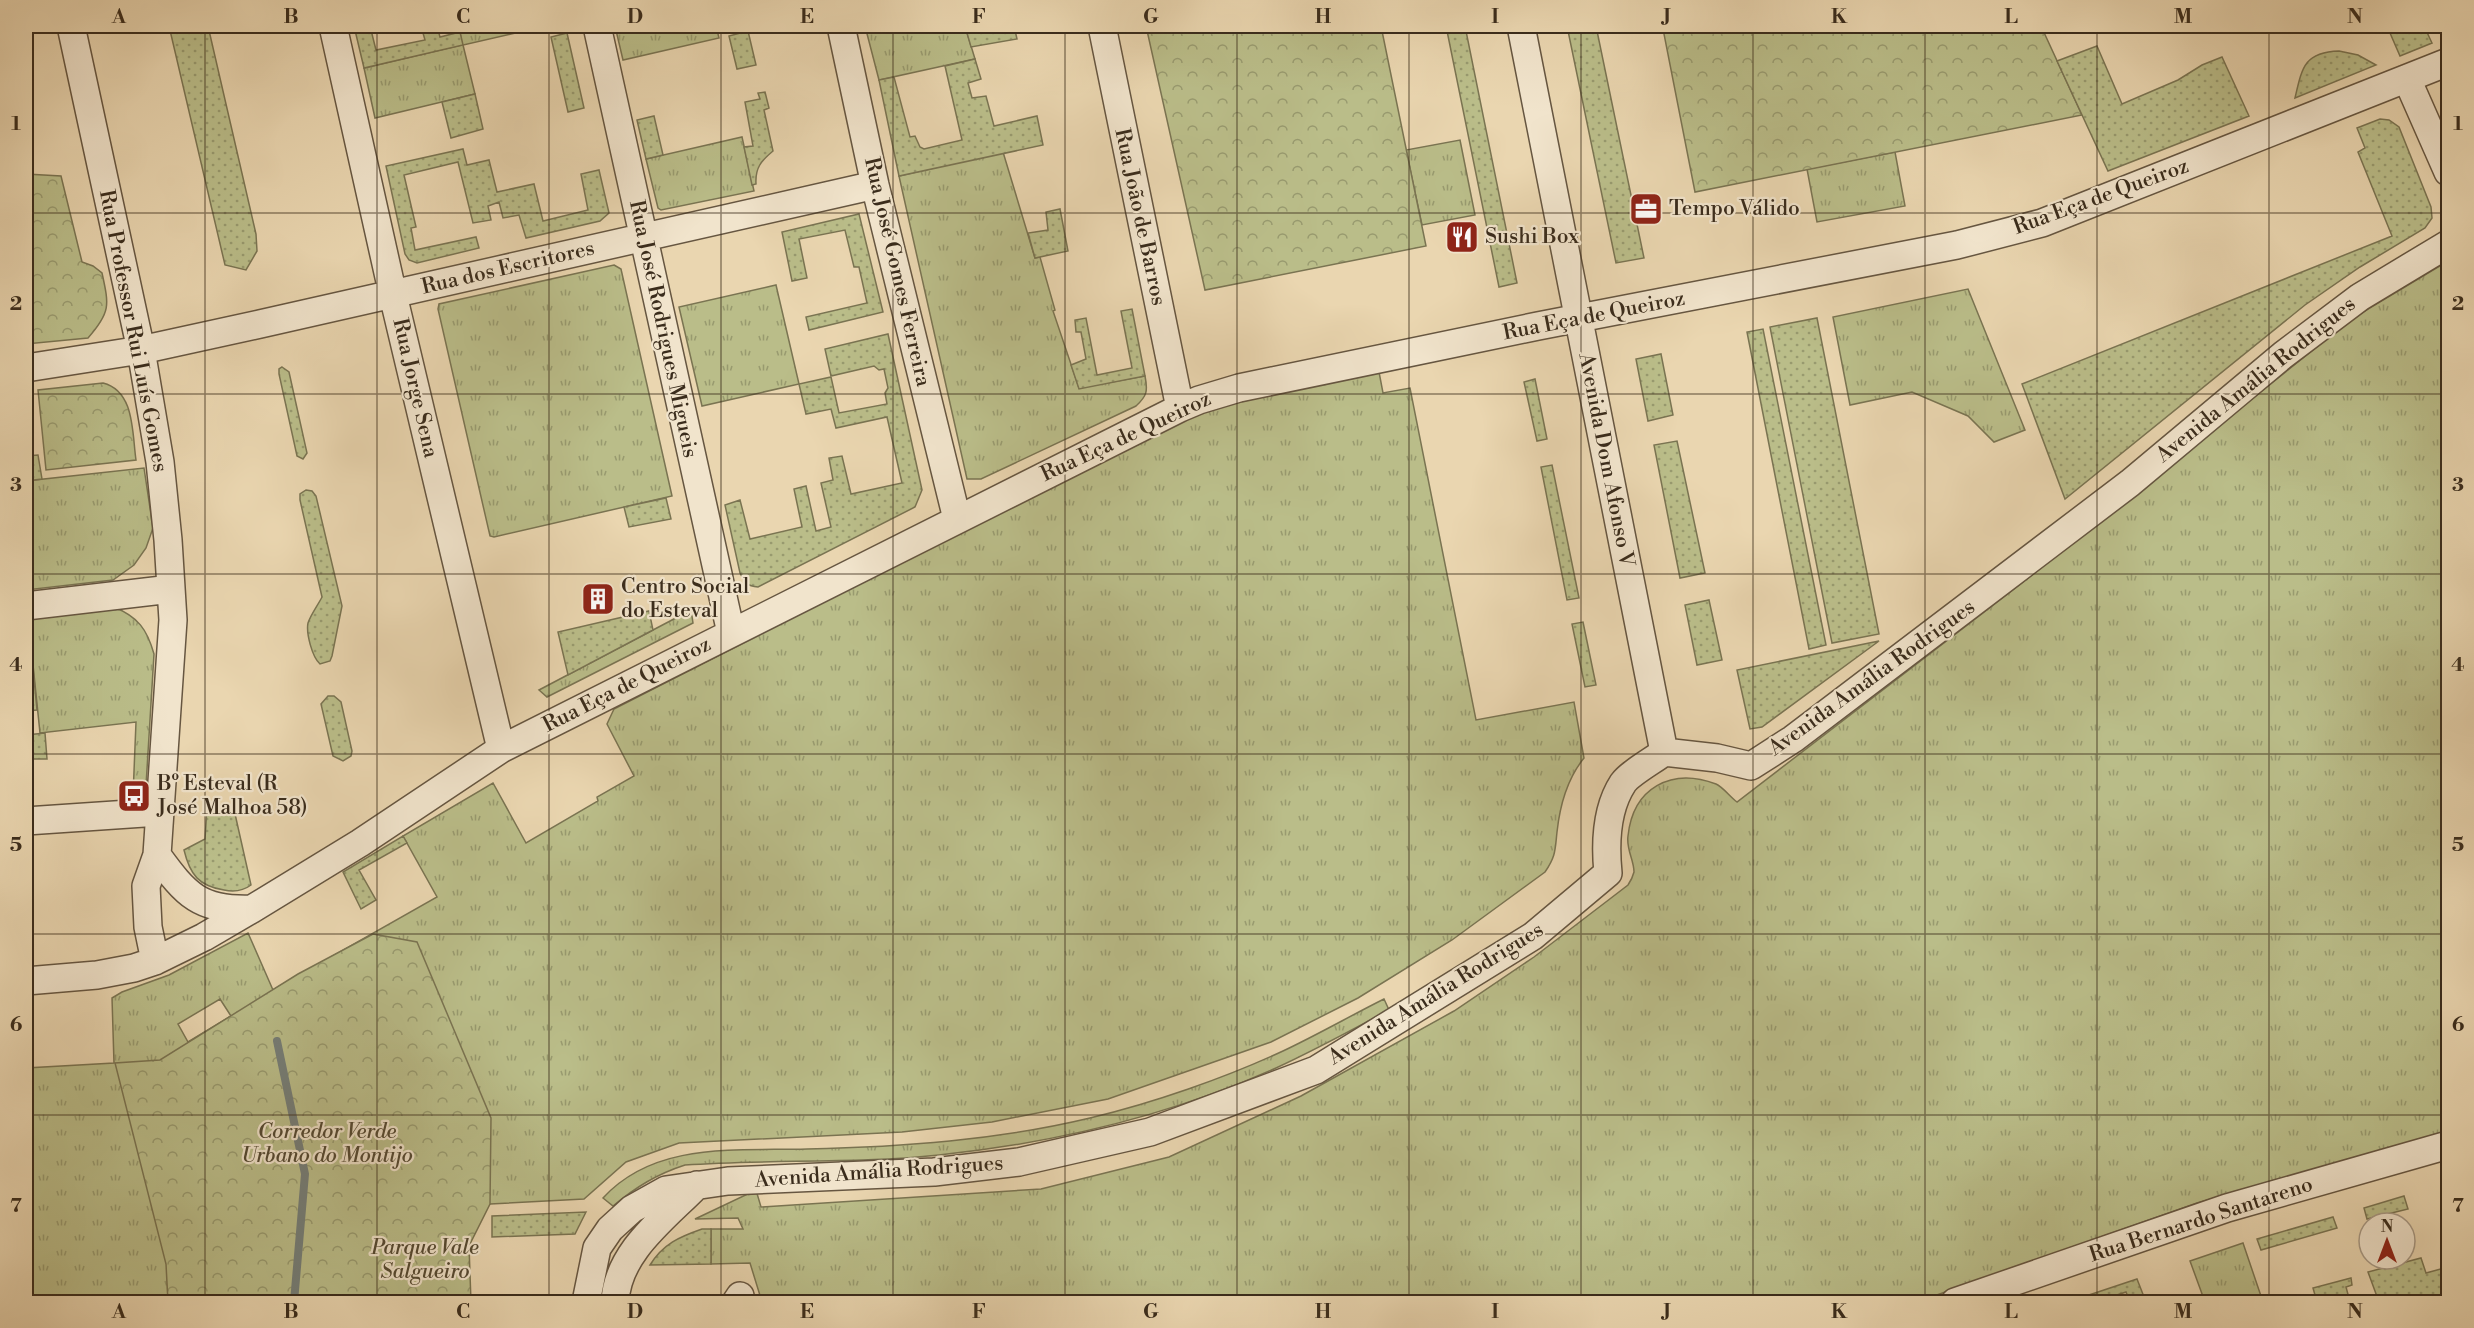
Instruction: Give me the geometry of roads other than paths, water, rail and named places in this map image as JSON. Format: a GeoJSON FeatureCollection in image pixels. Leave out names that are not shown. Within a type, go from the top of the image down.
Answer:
{"type":"FeatureCollection","features":[{"type":"Feature","properties":{"kind":"street","name":"Rua Professor Rui Luís Gomes"},"geometry":{"type":"LineString","coordinates":[[71,26],[141,350],[160,462],[173,620],[157,855],[146,886],[148,927],[155,961]]}},
{"type":"Feature","properties":{"kind":"street","name":"Rua Jorge Sena"},"geometry":{"type":"LineString","coordinates":[[333,26],[393,295],[501,749]]}},
{"type":"Feature","properties":{"kind":"street","name":"Rua José Rodrigues Migueis"},"geometry":{"type":"LineString","coordinates":[[597,26],[730,633]]}},
{"type":"Feature","properties":{"kind":"street","name":"Rua José Gomes Ferreira"},"geometry":{"type":"LineString","coordinates":[[841,26],[875,185],[957,519]]}},
{"type":"Feature","properties":{"kind":"street","name":"Rua João de Barros"},"geometry":{"type":"LineString","coordinates":[[1102,26],[1180,408]]}},
{"type":"Feature","properties":{"kind":"street","name":"Avenida Dom Afonso V"},"geometry":{"type":"LineString","coordinates":[[1521,26],[1664,752]]}},
{"type":"Feature","properties":{"kind":"street","name":"Rua Eça de Queiroz"},"geometry":{"type":"LineString","coordinates":[[26,981],[97,975],[134,968],[155,961],[204,937],[360,843],[501,749],[1199,400],[1239,388],[1957,245],[2042,223],[2448,62]]}},
{"type":"Feature","properties":{"kind":"street"},"geometry":{"type":"LineString","coordinates":[[2407,79],[2448,172]]}},
{"type":"Feature","properties":{"kind":"street","name":"Rua dos Escritores"},"geometry":{"type":"LineString","coordinates":[[26,368],[141,350],[875,185]]}},
{"type":"Feature","properties":{"kind":"street","name":"Avenida Amália Rodrigues"},"geometry":{"type":"LineString","coordinates":[[586,1302],[597,1248],[610,1229],[632,1209],[666,1190],[728,1181],[934,1172],[1019,1162],[1150,1132],[1316,1070],[1533,936],[1608,873],[1605,848],[1610,812],[1624,781],[1664,752],[1717,758],[1751,766],[1776,750],[2130,483],[2283,355],[2360,297],[2448,244]]}},
{"type":"Feature","properties":{"kind":"street"},"geometry":{"type":"LineString","coordinates":[[26,606],[171,589]]}},
{"type":"Feature","properties":{"kind":"street"},"geometry":{"type":"LineString","coordinates":[[26,821],[159,813]]}},
{"type":"Feature","properties":{"kind":"street"},"geometry":{"type":"LineString","coordinates":[[157,855],[180,887],[205,904],[228,910],[252,909]]}},
{"type":"Feature","properties":{"kind":"street","name":"Rua Bernardo Santareno"},"geometry":{"type":"LineString","coordinates":[[1955,1302],[2227,1208],[2448,1145]]}},
{"type":"Feature","properties":{"kind":"street"},"geometry":{"type":"LineString","coordinates":[[615,1302],[624,1264],[642,1241],[698,1185]]}},
{"type":"Feature","properties":{"kind":"waterway"},"geometry":{"type":"LineString","coordinates":[[277,1041],[305,1174],[294,1302]]}},
{"type":"Feature","properties":{"kind":"place","name":"Tempo Válido"},"geometry":{"type":"Point","coordinates":[1646,209]}},
{"type":"Feature","properties":{"kind":"place","name":"Sushi Box"},"geometry":{"type":"Point","coordinates":[1462,237]}},
{"type":"Feature","properties":{"kind":"place","name":"Centro Social do Esteval"},"geometry":{"type":"Point","coordinates":[598,599]}},
{"type":"Feature","properties":{"kind":"place","name":"Bº Esteval (R José Malhoa 58)"},"geometry":{"type":"Point","coordinates":[134,796]}},
{"type":"Feature","properties":{"kind":"park label","name":"Corredor Verde Urbano do Montijo"},"geometry":{"type":"Point","coordinates":[327,1144]}},
{"type":"Feature","properties":{"kind":"park label","name":"Parque Vale Salgueiro"},"geometry":{"type":"Point","coordinates":[425,1260]}}]}
